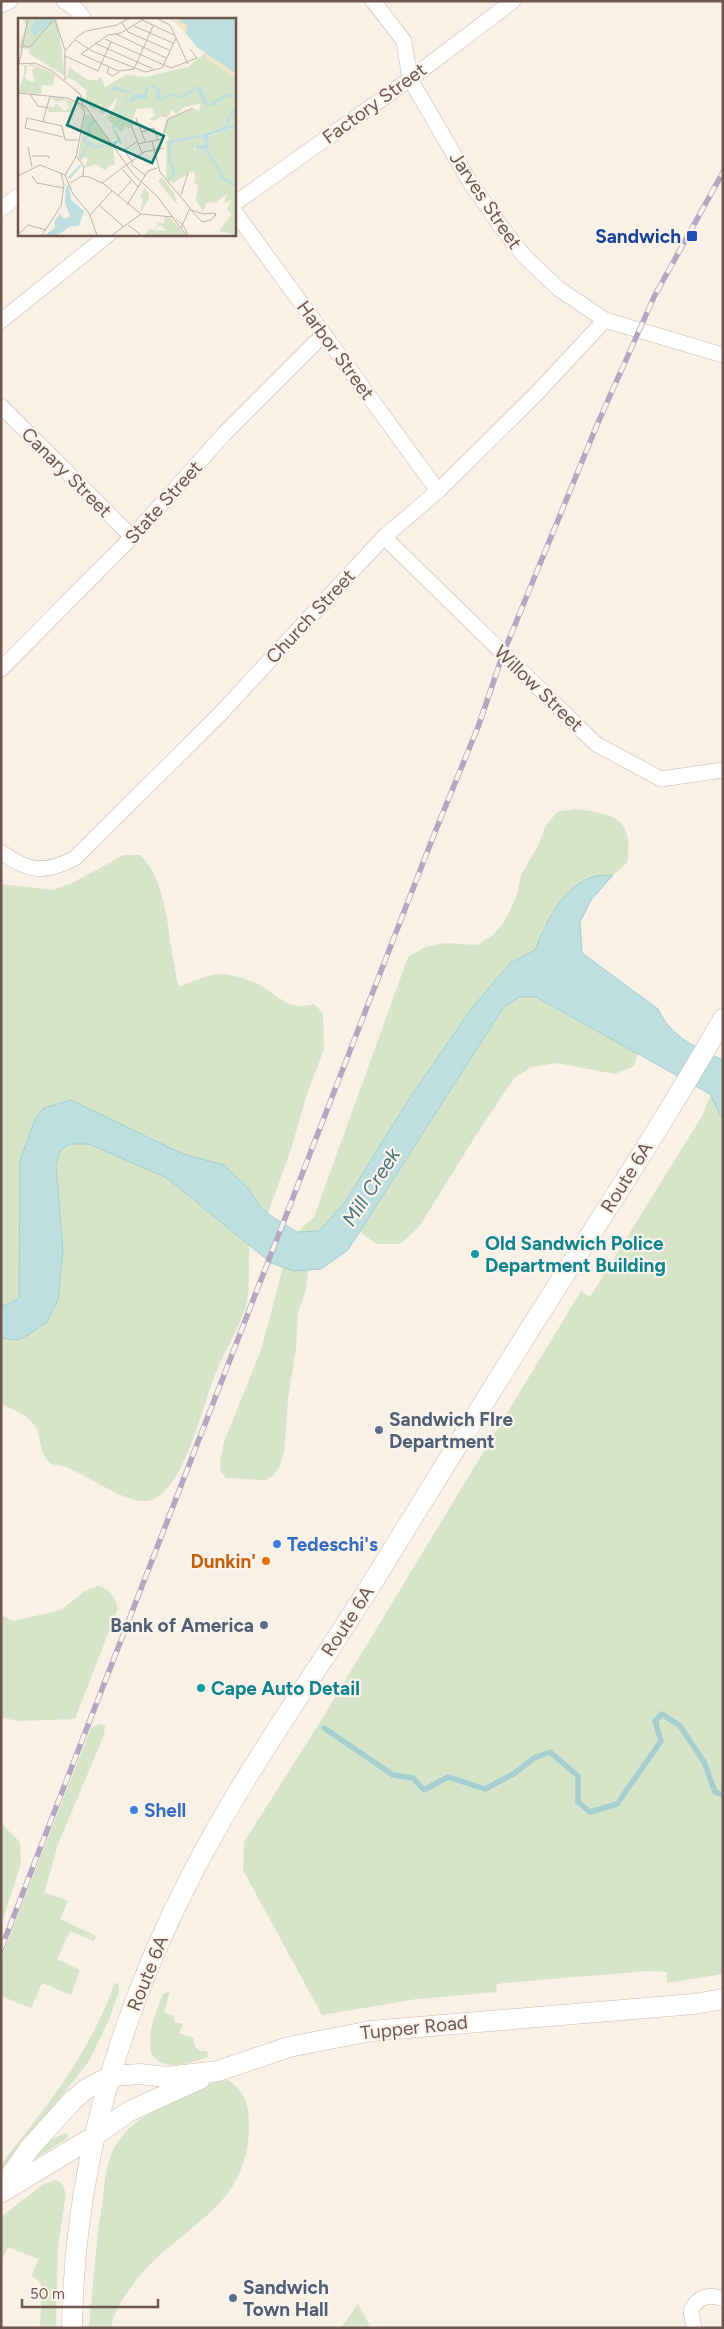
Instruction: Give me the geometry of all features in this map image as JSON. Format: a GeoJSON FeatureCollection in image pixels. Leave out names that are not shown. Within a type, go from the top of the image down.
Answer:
{"type":"FeatureCollection","features":[{"type":"Feature","properties":{"kind":"main road","name":"Route 6A"},"geometry":{"type":"LineString","coordinates":[[72,2328],[78,2241],[93,2137],[138,1992],[164,1931],[219,1824],[723,1019]]}},
{"type":"Feature","properties":{"kind":"main road","name":"Tupper Road"},"geometry":{"type":"LineString","coordinates":[[111,2076],[140,2074],[168,2077],[218,2071],[288,2047],[339,2036],[418,2026],[694,2004],[723,1999]]}},
{"type":"Feature","properties":{"kind":"main road"},"geometry":{"type":"LineString","coordinates":[[1,2193],[93,2137],[128,2112],[218,2071]]}},
{"type":"Feature","properties":{"kind":"main road"},"geometry":{"type":"LineString","coordinates":[[1,2189],[26,2154],[72,2100],[93,2084],[111,2076]]}},
{"type":"Feature","properties":{"kind":"street"},"geometry":{"type":"LineString","coordinates":[[1,5],[10,1]]}},
{"type":"Feature","properties":{"kind":"street"},"geometry":{"type":"LineString","coordinates":[[64,1],[76,9],[83,18]]}},
{"type":"Feature","properties":{"kind":"street"},"geometry":{"type":"LineString","coordinates":[[372,1],[404,42],[410,78]]}},
{"type":"Feature","properties":{"kind":"street","name":"Factory Street"},"geometry":{"type":"LineString","coordinates":[[235,203],[410,78],[513,1]]}},
{"type":"Feature","properties":{"kind":"street","name":"Jarves Street"},"geometry":{"type":"LineString","coordinates":[[410,78],[470,182],[504,231],[543,275],[559,289],[605,320],[723,355]]}},
{"type":"Feature","properties":{"kind":"street"},"geometry":{"type":"LineString","coordinates":[[1,209],[18,196]]}},
{"type":"Feature","properties":{"kind":"street","name":"Harbor Street"},"geometry":{"type":"LineString","coordinates":[[235,212],[438,491]]}},
{"type":"Feature","properties":{"kind":"street"},"geometry":{"type":"LineString","coordinates":[[1,320],[107,235]]}},
{"type":"Feature","properties":{"kind":"street","name":"Church Street"},"geometry":{"type":"LineString","coordinates":[[1,852],[22,865],[40,870],[57,867],[75,858],[220,714],[384,538],[438,491],[537,393],[605,320]]}},
{"type":"Feature","properties":{"kind":"street","name":"State Street"},"geometry":{"type":"LineString","coordinates":[[1,669],[132,537],[225,433],[324,334]]}},
{"type":"Feature","properties":{"kind":"street","name":"Canary Street"},"geometry":{"type":"LineString","coordinates":[[1,406],[132,537]]}},
{"type":"Feature","properties":{"kind":"street","name":"Willow Street"},"geometry":{"type":"LineString","coordinates":[[384,538],[596,744],[661,779],[723,770]]}},
{"type":"Feature","properties":{"kind":"street"},"geometry":{"type":"LineString","coordinates":[[694,2328],[692,2311],[697,2301],[710,2295],[723,2299]]}},
{"type":"Feature","properties":{"kind":"green space"},"geometry":{"type":"Polygon","coordinates":[[[576,809],[601,813],[619,821],[624,827],[627,836],[627,863],[613,875],[593,877],[545,924],[535,950],[510,963],[472,1008],[409,1099],[345,1202],[319,1231],[297,1232],[314,1217],[408,957],[423,948],[444,943],[477,945],[493,935],[506,919],[517,895],[521,875],[538,846],[545,827],[557,812],[576,809]]]}},
{"type":"Feature","properties":{"kind":"green space"},"geometry":{"type":"Polygon","coordinates":[[[124,855],[140,855],[150,867],[157,882],[167,917],[179,987],[207,976],[224,974],[258,984],[290,1004],[305,1006],[314,1004],[323,1013],[324,1050],[308,1091],[291,1149],[268,1213],[261,1208],[249,1189],[224,1165],[183,1154],[143,1134],[35,1119],[20,1161],[19,1298],[5,1306],[1,1304],[1,884],[53,890],[72,883],[124,855]]]}},
{"type":"Feature","properties":{"kind":"green space"},"geometry":{"type":"Polygon","coordinates":[[[519,997],[535,997],[638,1053],[634,1066],[615,1074],[556,1063],[532,1067],[514,1078],[419,1227],[400,1244],[376,1244],[360,1232],[503,1007],[519,997]]]}},
{"type":"Feature","properties":{"kind":"green space"},"geometry":{"type":"Polygon","coordinates":[[[723,1093],[723,1974],[667,1983],[667,1972],[649,1971],[503,1983],[496,1985],[497,1992],[417,1999],[322,2015],[243,1870],[244,1842],[317,1727],[581,1291],[590,1297],[702,1116],[711,1094],[712,1098],[723,1093]]]}},
{"type":"Feature","properties":{"kind":"green space"},"geometry":{"type":"Polygon","coordinates":[[[69,1144],[89,1144],[167,1178],[249,1245],[248,1295],[242,1318],[216,1372],[182,1466],[172,1483],[160,1495],[147,1501],[128,1498],[72,1470],[52,1464],[43,1454],[35,1425],[22,1414],[1,1404],[1,1338],[14,1339],[20,1337],[31,1333],[47,1322],[63,1250],[56,1165],[60,1151],[69,1144]]]}},
{"type":"Feature","properties":{"kind":"green space"},"geometry":{"type":"Polygon","coordinates":[[[283,1267],[294,1271],[308,1270],[306,1290],[298,1312],[296,1348],[288,1399],[284,1453],[279,1468],[273,1476],[265,1480],[226,1478],[221,1472],[220,1461],[224,1442],[261,1350],[283,1267]]]}},
{"type":"Feature","properties":{"kind":"green space"},"geometry":{"type":"Polygon","coordinates":[[[98,1586],[106,1589],[111,1594],[118,1608],[75,1719],[20,1721],[1,1718],[1,1615],[14,1621],[61,1610],[85,1591],[98,1586]]]}},
{"type":"Feature","properties":{"kind":"green space"},"geometry":{"type":"Polygon","coordinates":[[[99,1724],[105,1725],[104,1735],[58,1844],[44,1894],[47,1893],[68,1901],[60,1919],[96,1936],[94,1941],[70,1931],[57,1959],[80,1970],[71,1995],[42,1983],[31,2008],[1,1996],[1,1958],[91,1728],[99,1724]]]}},
{"type":"Feature","properties":{"kind":"green space"},"geometry":{"type":"Polygon","coordinates":[[[1,1823],[20,1842],[21,1863],[1,1926],[1,1823]]]}},
{"type":"Feature","properties":{"kind":"green space"},"geometry":{"type":"Polygon","coordinates":[[[118,1982],[119,1991],[108,2022],[89,2061],[1,2173],[1,2164],[50,2101],[80,2057],[93,2034],[114,1985],[118,1982]]]}},
{"type":"Feature","properties":{"kind":"green space"},"geometry":{"type":"Polygon","coordinates":[[[170,1991],[164,2012],[175,2017],[174,2022],[183,2024],[179,2033],[193,2038],[195,2047],[200,2051],[207,2051],[208,2057],[177,2065],[163,2063],[155,2058],[150,2049],[152,2027],[163,1994],[170,1991]]]}},
{"type":"Feature","properties":{"kind":"green space"},"geometry":{"type":"Polygon","coordinates":[[[228,2080],[242,2093],[247,2104],[249,2116],[246,2154],[236,2179],[222,2200],[204,2218],[164,2251],[145,2270],[119,2305],[111,2328],[89,2328],[105,2178],[115,2146],[120,2138],[134,2125],[166,2104],[201,2088],[228,2080]]]}},
{"type":"Feature","properties":{"kind":"green space"},"geometry":{"type":"Polygon","coordinates":[[[65,2133],[68,2134],[66,2139],[32,2161],[30,2157],[50,2140],[65,2133]]]}},
{"type":"Feature","properties":{"kind":"green space"},"geometry":{"type":"Polygon","coordinates":[[[54,2180],[62,2183],[66,2194],[58,2247],[56,2328],[40,2328],[42,2289],[40,2282],[32,2276],[38,2259],[8,2247],[1,2262],[1,2217],[42,2185],[54,2180]]]}},
{"type":"Feature","properties":{"kind":"green space"},"geometry":{"type":"Polygon","coordinates":[[[358,2304],[371,2328],[341,2328],[358,2304]]]}},
{"type":"Feature","properties":{"kind":"water","name":"Mill Creek"},"geometry":{"type":"Polygon","coordinates":[[[613,875],[591,900],[580,922],[582,953],[658,1009],[663,1019],[677,1034],[703,1051],[723,1060],[723,1120],[710,1094],[536,997],[519,997],[503,1008],[348,1250],[321,1269],[294,1271],[271,1263],[167,1178],[89,1144],[69,1144],[60,1151],[56,1165],[63,1250],[58,1300],[47,1322],[28,1335],[17,1340],[1,1338],[1,1304],[5,1306],[19,1298],[20,1161],[35,1119],[44,1108],[71,1100],[183,1154],[224,1165],[249,1189],[261,1208],[274,1218],[297,1232],[319,1231],[345,1202],[409,1099],[472,1008],[510,963],[535,950],[544,928],[556,907],[572,889],[593,877],[613,875]]]}},
{"type":"Feature","properties":{"kind":"waterway"},"geometry":{"type":"LineString","coordinates":[[324,1728],[393,1775],[413,1778],[424,1790],[448,1777],[485,1789],[515,1773],[534,1758],[550,1752],[578,1776],[578,1802],[590,1812],[617,1804],[661,1741],[655,1721],[662,1714],[680,1726],[704,1762],[715,1792],[723,1795]]}},
{"type":"Feature","properties":{"kind":"railway"},"geometry":{"type":"LineString","coordinates":[[1,1949],[435,832],[478,727],[503,654],[597,425],[654,297],[723,172]]}},
{"type":"Feature","properties":{"kind":"place","name":"Sandwich"},"geometry":{"type":"Point","coordinates":[692,236]}},
{"type":"Feature","properties":{"kind":"place","name":"Old Sandwich Police Department Building"},"geometry":{"type":"Point","coordinates":[475,1254]}},
{"type":"Feature","properties":{"kind":"place","name":"Sandwich FIre Department"},"geometry":{"type":"Point","coordinates":[379,1430]}},
{"type":"Feature","properties":{"kind":"place","name":"Tedeschi's"},"geometry":{"type":"Point","coordinates":[277,1544]}},
{"type":"Feature","properties":{"kind":"place","name":"Dunkin'"},"geometry":{"type":"Point","coordinates":[266,1561]}},
{"type":"Feature","properties":{"kind":"place","name":"Bank of America"},"geometry":{"type":"Point","coordinates":[264,1625]}},
{"type":"Feature","properties":{"kind":"place","name":"Cape Auto Detail"},"geometry":{"type":"Point","coordinates":[201,1688]}},
{"type":"Feature","properties":{"kind":"place","name":"Shell"},"geometry":{"type":"Point","coordinates":[134,1810]}},
{"type":"Feature","properties":{"kind":"place","name":"Sandwich Town Hall"},"geometry":{"type":"Point","coordinates":[233,2298]}}]}
